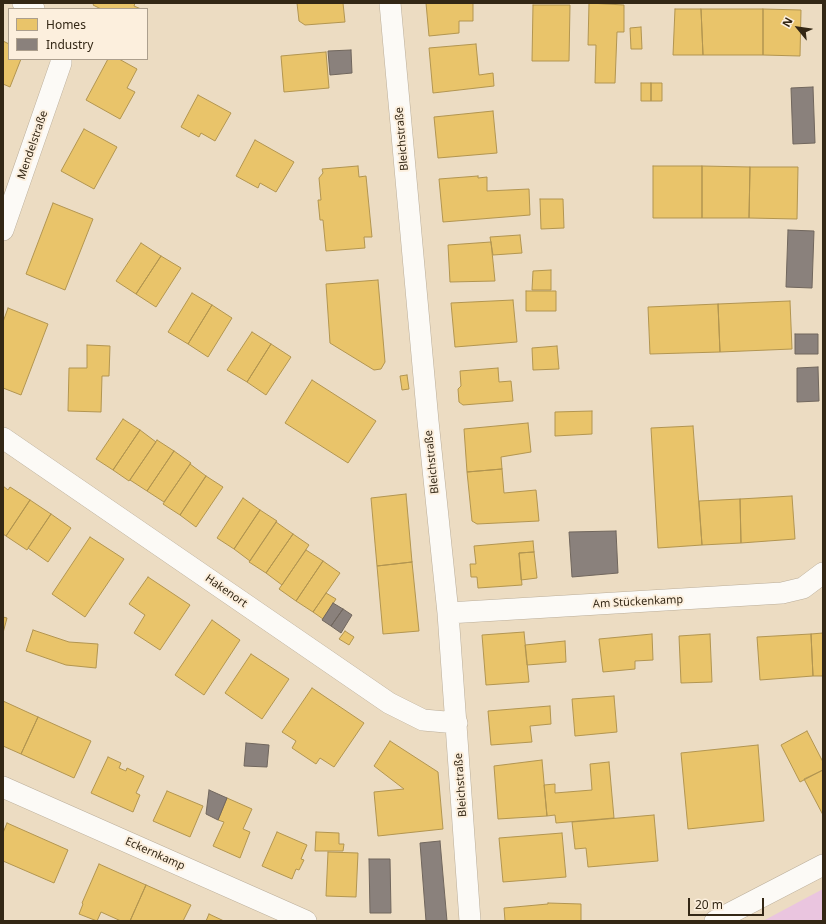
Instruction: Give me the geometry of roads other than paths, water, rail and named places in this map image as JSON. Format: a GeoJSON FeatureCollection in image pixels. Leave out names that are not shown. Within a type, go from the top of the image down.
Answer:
{"type":"FeatureCollection","features":[{"type":"Feature","properties":{"kind":"street"},"geometry":{"type":"LineString","coordinates":[[22,3],[32,8]]}},
{"type":"Feature","properties":{"kind":"street","name":"Bleichstraße"},"geometry":{"type":"LineString","coordinates":[[390,3],[428,421],[448,613],[470,921]]}},
{"type":"Feature","properties":{"kind":"street","name":"Mendelstraße"},"geometry":{"type":"LineString","coordinates":[[3,230],[61,63],[60,60]]}},
{"type":"Feature","properties":{"kind":"street","name":"Hakenort"},"geometry":{"type":"LineString","coordinates":[[3,438],[389,704],[423,720],[457,723]]}},
{"type":"Feature","properties":{"kind":"street","name":"Am Stückenkamp"},"geometry":{"type":"LineString","coordinates":[[448,613],[782,594],[803,588],[823,573]]}},
{"type":"Feature","properties":{"kind":"street","name":"Eckernkamp"},"geometry":{"type":"LineString","coordinates":[[3,787],[306,921]]}},
{"type":"Feature","properties":{"kind":"street"},"geometry":{"type":"LineString","coordinates":[[715,921],[823,865]]}}]}
